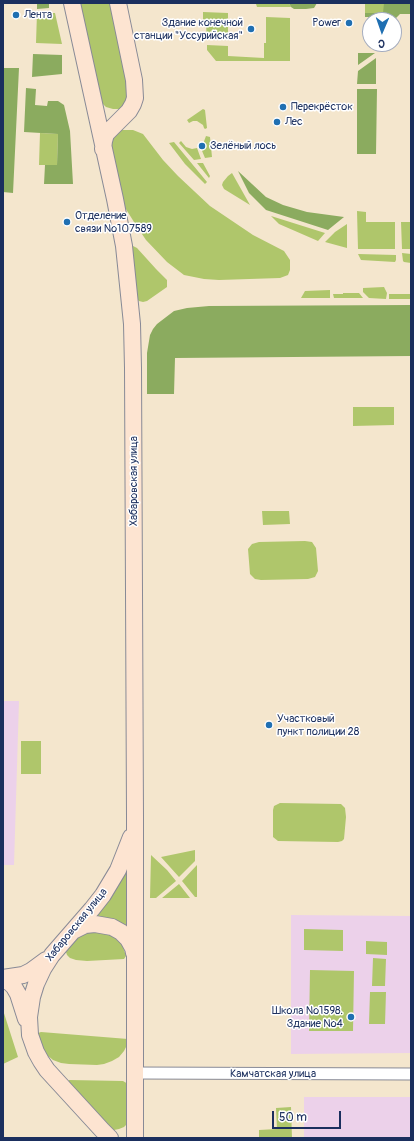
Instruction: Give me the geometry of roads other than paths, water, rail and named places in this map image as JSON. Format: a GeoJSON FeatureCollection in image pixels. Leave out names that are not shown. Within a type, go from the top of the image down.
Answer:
{"type":"FeatureCollection","features":[{"type":"Feature","properties":{"kind":"main road","name":"Хабаровская улица"},"geometry":{"type":"LineString","coordinates":[[72,3],[124,246],[132,324],[136,1073],[135,1138]]}},
{"type":"Feature","properties":{"kind":"main road"},"geometry":{"type":"LineString","coordinates":[[103,149],[106,134],[129,111],[135,98],[134,80],[118,3]]}},
{"type":"Feature","properties":{"kind":"main road","name":"Хабаровская улица"},"geometry":{"type":"LineString","coordinates":[[93,100],[100,112],[116,117],[124,115]]}},
{"type":"Feature","properties":{"kind":"main road","name":"Хабаровская улица"},"geometry":{"type":"LineString","coordinates":[[105,1135],[47,1070],[41,1061],[32,1044],[29,1027],[29,1007],[36,984],[52,955],[99,900],[114,876],[130,840],[135,816]]}},
{"type":"Feature","properties":{"kind":"main road"},"geometry":{"type":"LineString","coordinates":[[70,934],[77,928],[85,925],[95,924],[112,927],[121,932],[128,939],[133,948],[135,958]]}},
{"type":"Feature","properties":{"kind":"main road"},"geometry":{"type":"LineString","coordinates":[[3,979],[31,972],[52,955]]}},
{"type":"Feature","properties":{"kind":"main road"},"geometry":{"type":"LineString","coordinates":[[3,979],[10,982],[18,994],[29,1027]]}},
{"type":"Feature","properties":{"kind":"main road"},"geometry":{"type":"LineString","coordinates":[[126,1138],[132,1131],[135,1119]]}},
{"type":"Feature","properties":{"kind":"street","name":"Камчатская улица"},"geometry":{"type":"LineString","coordinates":[[136,1073],[411,1074]]}},
{"type":"Feature","properties":{"kind":"place","name":"Лента"},"geometry":{"type":"Point","coordinates":[16,15]}},
{"type":"Feature","properties":{"kind":"place","name":"Power"},"geometry":{"type":"Point","coordinates":[349,23]}},
{"type":"Feature","properties":{"kind":"place","name":"Здание конечной станции \"Уссурийская\""},"geometry":{"type":"Point","coordinates":[251,29]}},
{"type":"Feature","properties":{"kind":"place","name":"Перекрёсток"},"geometry":{"type":"Point","coordinates":[283,107]}},
{"type":"Feature","properties":{"kind":"place","name":"Лес"},"geometry":{"type":"Point","coordinates":[277,122]}},
{"type":"Feature","properties":{"kind":"place","name":"Зелёный лось"},"geometry":{"type":"Point","coordinates":[202,146]}},
{"type":"Feature","properties":{"kind":"place","name":"Отделение связи №107589"},"geometry":{"type":"Point","coordinates":[67,222]}},
{"type":"Feature","properties":{"kind":"place","name":"Участковый пункт полиции 28"},"geometry":{"type":"Point","coordinates":[269,725]}},
{"type":"Feature","properties":{"kind":"place","name":"Школа №1598. Здание №4"},"geometry":{"type":"Point","coordinates":[351,1017]}}]}
